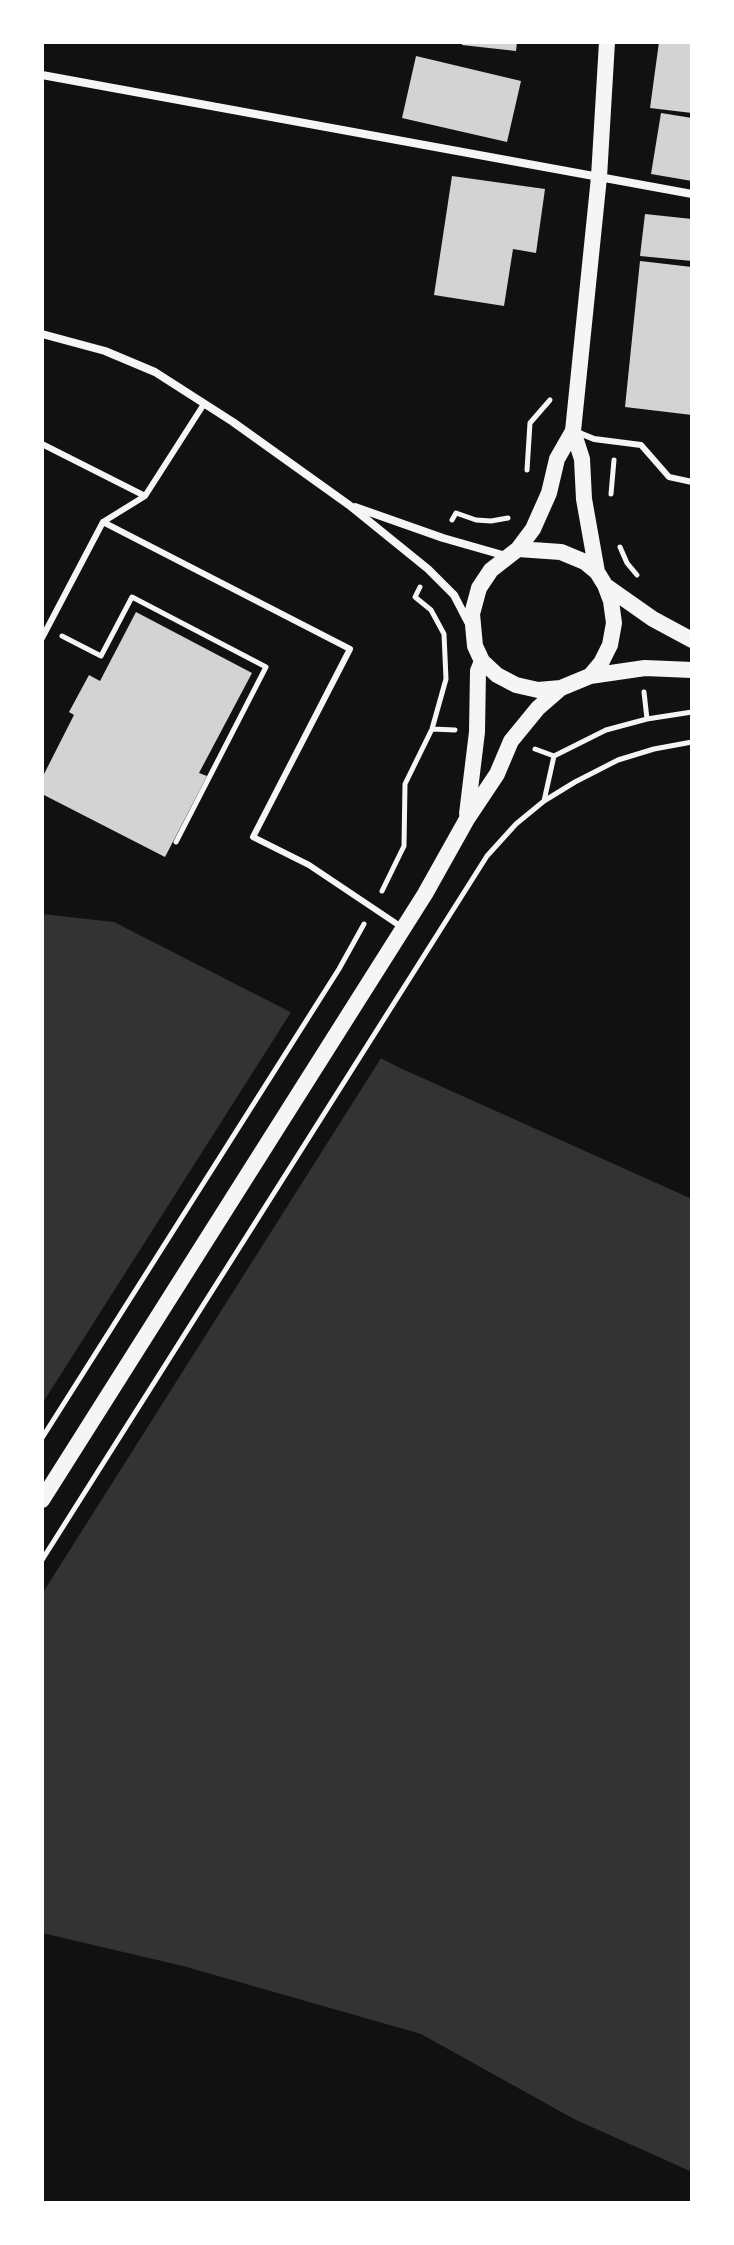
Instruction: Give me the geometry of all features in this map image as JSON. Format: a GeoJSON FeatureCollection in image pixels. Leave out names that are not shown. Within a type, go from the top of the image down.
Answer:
{"type":"FeatureCollection","features":[{"type":"Feature","properties":{"kind":"main road"},"geometry":{"type":"LineString","coordinates":[[590,676],[610,645],[614,623],[611,601],[601,579],[586,511],[582,459],[573,431],[599,177],[607,42]]}},
{"type":"Feature","properties":{"kind":"main road"},"geometry":{"type":"LineString","coordinates":[[573,431],[557,459],[549,493],[533,529],[512,553],[491,570],[479,588],[472,614],[475,646],[482,661],[497,675],[516,685],[538,690],[561,688],[590,676],[645,668],[692,670]]}},
{"type":"Feature","properties":{"kind":"main road"},"geometry":{"type":"LineString","coordinates":[[512,553],[561,552],[585,562],[601,579],[653,619],[692,640]]}},
{"type":"Feature","properties":{"kind":"main road"},"geometry":{"type":"LineString","coordinates":[[467,819],[477,732],[478,671],[482,661]]}},
{"type":"Feature","properties":{"kind":"main road"},"geometry":{"type":"LineString","coordinates":[[42,1500],[404,928],[467,819],[497,774],[511,741],[538,708],[561,688]]}},
{"type":"Feature","properties":{"kind":"street"},"geometry":{"type":"LineString","coordinates":[[42,75],[692,194]]}},
{"type":"Feature","properties":{"kind":"street"},"geometry":{"type":"LineString","coordinates":[[42,334],[105,351],[155,372],[204,404],[349,505],[428,569],[454,595],[473,632]]}},
{"type":"Feature","properties":{"kind":"street"},"geometry":{"type":"LineString","coordinates":[[349,505],[443,538],[512,553]]}},
{"type":"Feature","properties":{"kind":"lane"},"geometry":{"type":"LineString","coordinates":[[42,638],[103,522],[145,496],[204,404]]}},
{"type":"Feature","properties":{"kind":"lane"},"geometry":{"type":"LineString","coordinates":[[573,431],[594,439],[641,445],[669,477],[692,482]]}},
{"type":"Feature","properties":{"kind":"lane"},"geometry":{"type":"LineString","coordinates":[[42,444],[145,496]]}},
{"type":"Feature","properties":{"kind":"lane"},"geometry":{"type":"LineString","coordinates":[[103,522],[350,649],[253,837],[309,865],[404,928]]}},
{"type":"Feature","properties":{"kind":"path"},"geometry":{"type":"LineString","coordinates":[[526,477],[530,423],[553,397]]}},
{"type":"Feature","properties":{"kind":"path"},"geometry":{"type":"LineString","coordinates":[[611,499],[616,442]]}},
{"type":"Feature","properties":{"kind":"path"},"geometry":{"type":"LineString","coordinates":[[456,513],[491,521],[506,519],[516,512]]}},
{"type":"Feature","properties":{"kind":"path"},"geometry":{"type":"LineString","coordinates":[[618,542],[627,563],[643,582]]}},
{"type":"Feature","properties":{"kind":"path"},"geometry":{"type":"LineString","coordinates":[[47,628],[101,656],[132,597],[266,667],[176,842]]}},
{"type":"Feature","properties":{"kind":"path"},"geometry":{"type":"LineString","coordinates":[[404,846],[405,784],[432,729],[447,664],[444,634],[439,620],[415,597]]}},
{"type":"Feature","properties":{"kind":"path"},"geometry":{"type":"LineString","coordinates":[[544,801],[554,756],[606,730],[692,712]]}},
{"type":"Feature","properties":{"kind":"path"},"geometry":{"type":"LineString","coordinates":[[42,1560],[487,856],[516,824],[544,801],[618,760],[692,742]]}},
{"type":"Feature","properties":{"kind":"path"},"geometry":{"type":"LineString","coordinates":[[42,1438],[339,969]]}},
{"type":"Feature","properties":{"kind":"shaded area"},"geometry":{"type":"Polygon","coordinates":[[[42,914],[114,922],[400,1068],[692,1199],[692,2172],[574,2119],[421,2034],[183,1966],[42,1933],[42,914]]]}},
{"type":"Feature","properties":{"kind":"pier"},"geometry":{"type":"Polygon","coordinates":[[[293,1009],[383,1055],[42,1594],[42,1404],[293,1009]]]}},
{"type":"Feature","properties":{"kind":"building"},"geometry":{"type":"Polygon","coordinates":[[[462,42],[517,42],[516,51],[462,45],[462,42]]]}},
{"type":"Feature","properties":{"kind":"building"},"geometry":{"type":"Polygon","coordinates":[[[659,42],[692,42],[692,113],[650,108],[659,42]]]}},
{"type":"Feature","properties":{"kind":"building"},"geometry":{"type":"Polygon","coordinates":[[[416,56],[521,81],[507,142],[402,118],[416,56]]]}},
{"type":"Feature","properties":{"kind":"building"},"geometry":{"type":"Polygon","coordinates":[[[661,113],[692,118],[692,181],[651,174],[661,113]]]}},
{"type":"Feature","properties":{"kind":"building"},"geometry":{"type":"Polygon","coordinates":[[[452,176],[545,189],[536,253],[513,249],[504,306],[434,295],[452,176]]]}},
{"type":"Feature","properties":{"kind":"building"},"geometry":{"type":"Polygon","coordinates":[[[645,214],[692,219],[692,261],[640,256],[645,214]]]}},
{"type":"Feature","properties":{"kind":"building"},"geometry":{"type":"Polygon","coordinates":[[[640,261],[692,267],[692,415],[625,407],[640,261]]]}},
{"type":"Feature","properties":{"kind":"building"},"geometry":{"type":"Polygon","coordinates":[[[136,612],[252,673],[199,773],[207,776],[165,857],[42,794],[42,778],[74,715],[69,712],[89,675],[100,681],[136,612]]]}}]}
